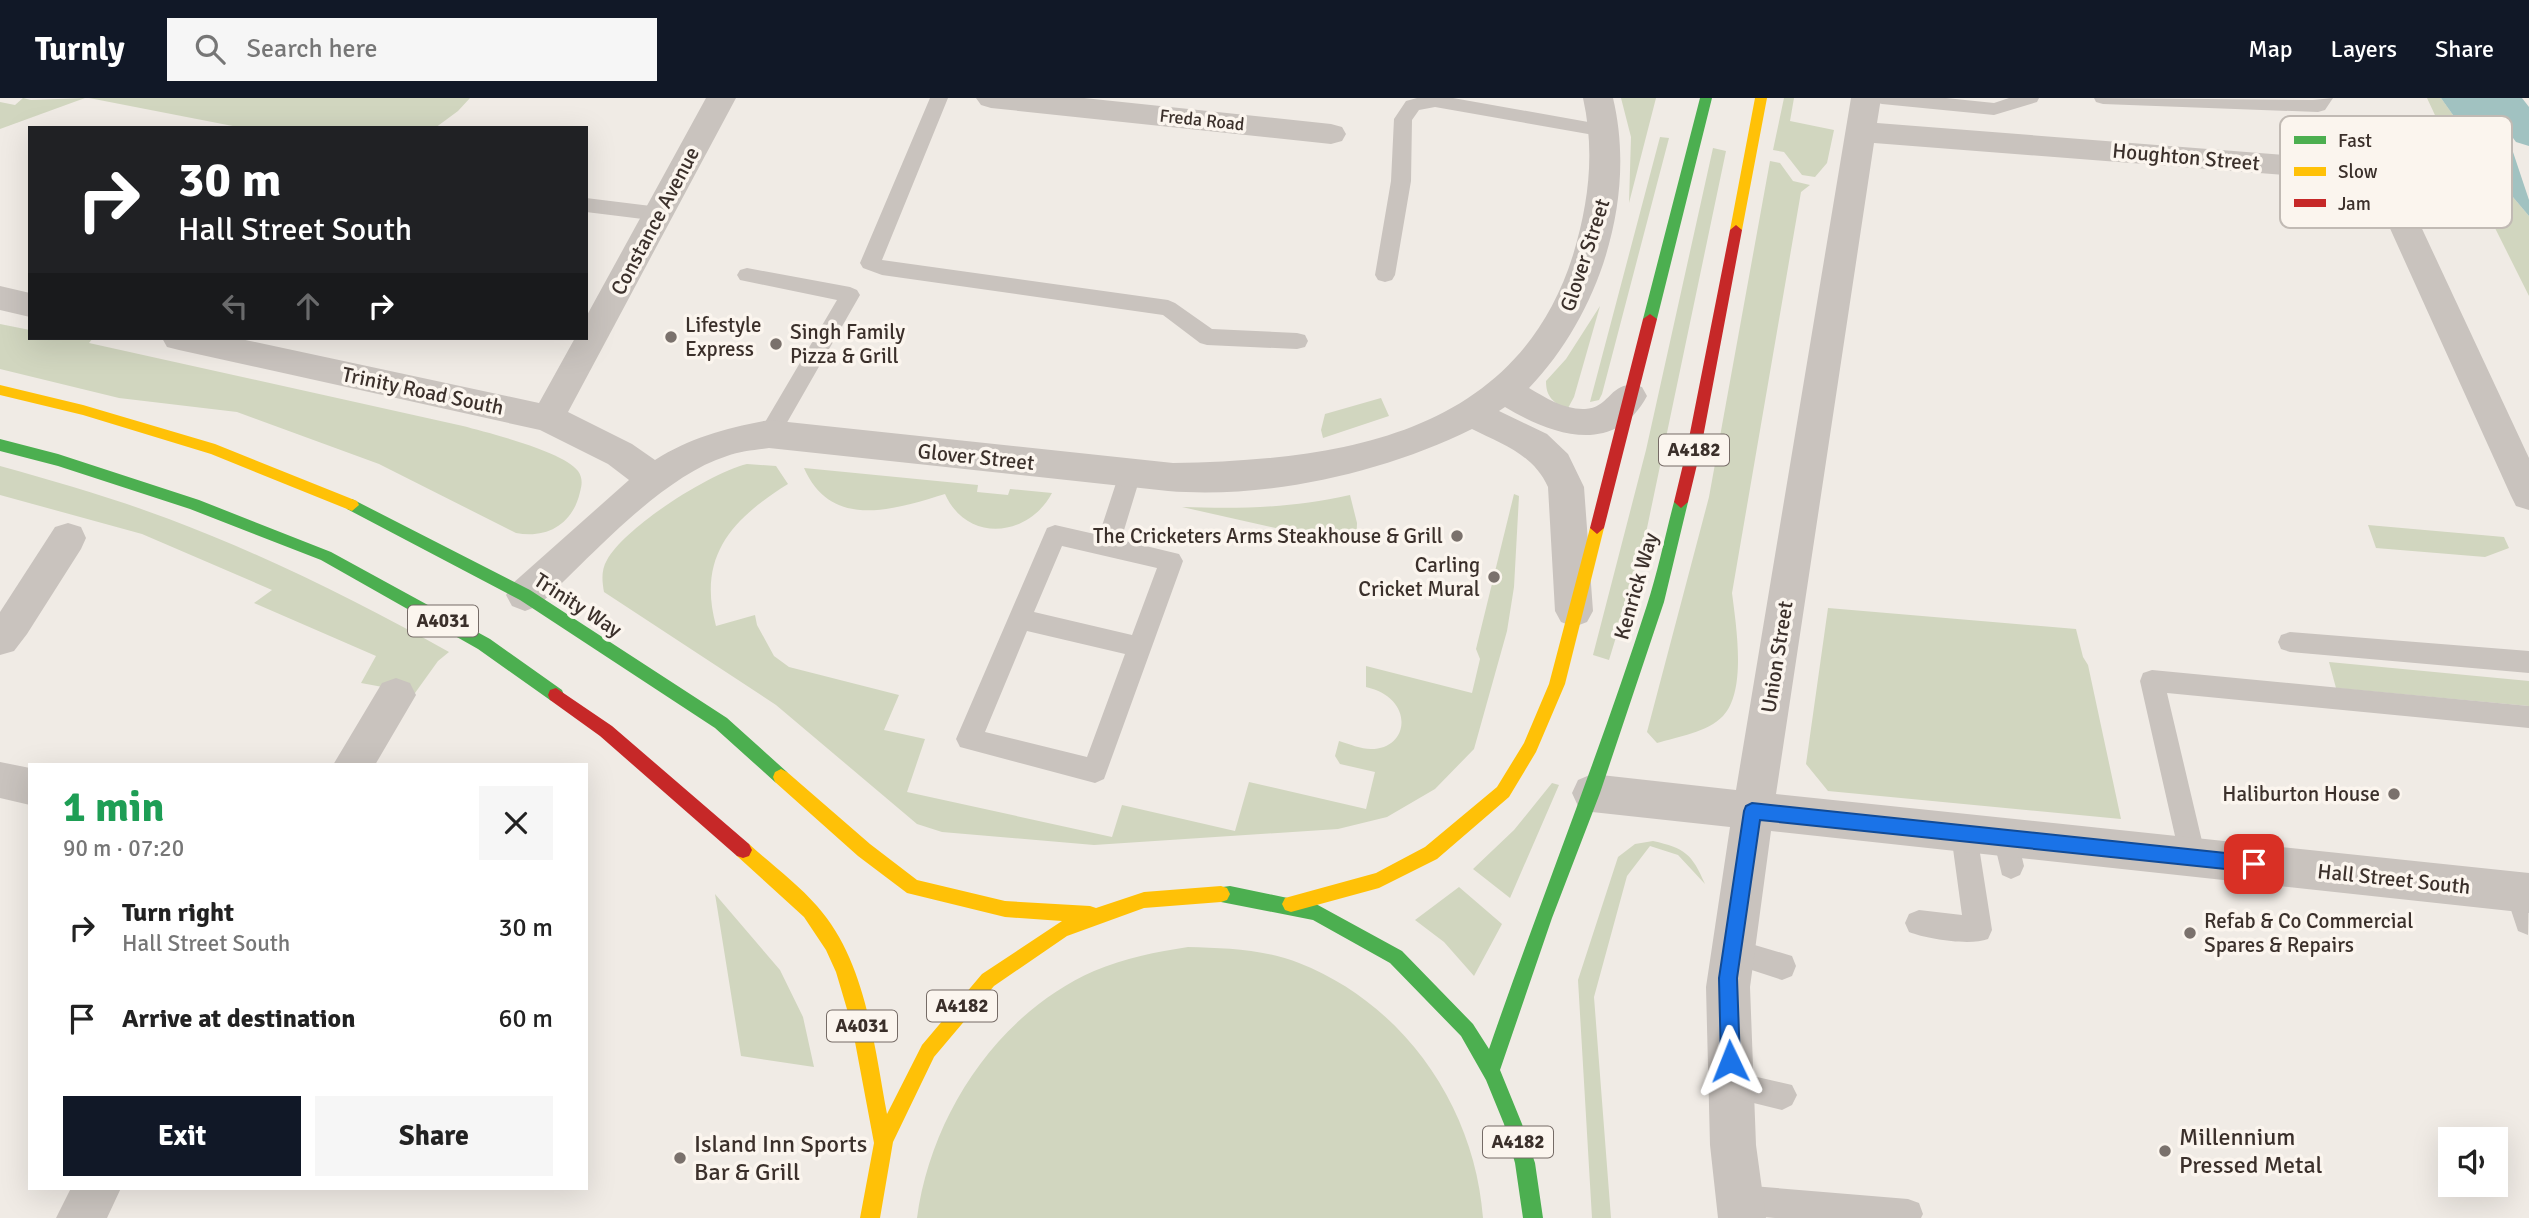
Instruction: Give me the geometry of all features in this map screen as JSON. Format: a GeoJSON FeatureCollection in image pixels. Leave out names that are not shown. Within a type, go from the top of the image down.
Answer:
{"type":"FeatureCollection","features":[{"type":"Feature","properties":{"kind":"main road","name":"A4182"},"geometry":{"type":"LineString","coordinates":[[1291,904],[1379,880],[1431,853],[1503,792],[1530,747],[1556,684],[1706,98]]}},
{"type":"Feature","properties":{"kind":"main road","name":"Kenrick Way"},"geometry":{"type":"LineString","coordinates":[[1491,1070],[1543,918],[1592,793],[1656,602],[1694,448],[1761,98]]}},
{"type":"Feature","properties":{"kind":"main road","name":"Trinity Way"},"geometry":{"type":"LineString","coordinates":[[0,390],[83,410],[215,450],[358,507],[526,595],[721,723],[864,850],[913,887],[1005,909],[1090,914]]}},
{"type":"Feature","properties":{"kind":"main road","name":"A4031"},"geometry":{"type":"LineString","coordinates":[[0,445],[58,460],[194,504],[326,556],[484,644],[606,731],[698,809],[816,917],[844,964],[862,1024],[868,1072],[883,1142]]}},
{"type":"Feature","properties":{"kind":"main road","name":"A4182"},"geometry":{"type":"LineString","coordinates":[[870,1218],[883,1142],[905,1088],[931,1043],[970,996],[1029,947],[1090,914],[1137,900],[1200,892],[1259,897],[1291,904],[1336,921],[1388,950],[1434,991],[1468,1031],[1491,1070],[1523,1155],[1532,1218]]}},
{"type":"Feature","properties":{"kind":"street","name":"Constance Avenue"},"geometry":{"type":"LineString","coordinates":[[548,418],[721,98]]}},
{"type":"Feature","properties":{"kind":"street","name":"Freda Road"},"geometry":{"type":"LineString","coordinates":[[990,98],[1331,134]]}},
{"type":"Feature","properties":{"kind":"street","name":"Glover Street"},"geometry":{"type":"LineString","coordinates":[[526,595],[654,479],[686,458],[721,443],[769,434],[1171,477],[1261,475],[1319,468],[1376,455],[1434,435],[1471,413],[1503,389],[1525,370],[1559,330],[1577,292],[1606,191],[1607,155],[1601,114]]}},
{"type":"Feature","properties":{"kind":"street","name":"Houghton Street"},"geometry":{"type":"LineString","coordinates":[[1863,115],[2280,163]]}},
{"type":"Feature","properties":{"kind":"street","name":"Union Street"},"geometry":{"type":"LineString","coordinates":[[1741,1209],[1733,1145],[1728,987],[1731,951],[1863,115]]}},
{"type":"Feature","properties":{"kind":"street","name":"Houghton Street"},"geometry":{"type":"LineString","coordinates":[[2405,228],[2500,449],[2529,496]]}},
{"type":"Feature","properties":{"kind":"street"},"geometry":{"type":"LineString","coordinates":[[0,298],[28,305]]}},
{"type":"Feature","properties":{"kind":"street","name":"Trinity Road South"},"geometry":{"type":"LineString","coordinates":[[188,340],[548,418],[620,454],[654,479]]}},
{"type":"Feature","properties":{"kind":"street"},"geometry":{"type":"LineString","coordinates":[[1503,389],[1550,417],[1576,423],[1600,421],[1618,412],[1630,396]]}},
{"type":"Feature","properties":{"kind":"street"},"geometry":{"type":"LineString","coordinates":[[1471,413],[1535,444],[1555,464],[1566,487],[1574,616]]}},
{"type":"Feature","properties":{"kind":"street"},"geometry":{"type":"LineString","coordinates":[[0,639],[14,623],[68,538]]}},
{"type":"Feature","properties":{"kind":"street"},"geometry":{"type":"LineString","coordinates":[[354,763],[396,695]]}},
{"type":"Feature","properties":{"kind":"street"},"geometry":{"type":"LineString","coordinates":[[0,780],[28,787]]}},
{"type":"Feature","properties":{"kind":"street","name":"Hall Street South"},"geometry":{"type":"LineString","coordinates":[[1592,793],[1964,834],[2008,852],[2193,858],[2525,902]]}},
{"type":"Feature","properties":{"kind":"street"},"geometry":{"type":"LineString","coordinates":[[80,1218],[97,1190]]}},
{"type":"Feature","properties":{"kind":"lane"},"geometry":{"type":"LineString","coordinates":[[939,98],[870,263],[882,268],[1168,308],[1207,337],[1297,341]]}},
{"type":"Feature","properties":{"kind":"lane"},"geometry":{"type":"LineString","coordinates":[[1882,98],[1994,109],[2030,98]]}},
{"type":"Feature","properties":{"kind":"lane"},"geometry":{"type":"LineString","coordinates":[[2103,98],[2318,106],[2323,98]]}},
{"type":"Feature","properties":{"kind":"lane"},"geometry":{"type":"LineString","coordinates":[[1385,275],[1401,181],[1403,119],[1413,105],[1435,101],[1601,114]]}},
{"type":"Feature","properties":{"kind":"lane"},"geometry":{"type":"LineString","coordinates":[[588,205],[659,214]]}},
{"type":"Feature","properties":{"kind":"lane"},"geometry":{"type":"LineString","coordinates":[[747,275],[850,295],[769,434]]}},
{"type":"Feature","properties":{"kind":"lane"},"geometry":{"type":"LineString","coordinates":[[1107,547],[1131,471]]}},
{"type":"Feature","properties":{"kind":"lane"},"geometry":{"type":"LineString","coordinates":[[1055,535],[1171,561],[1095,771],[969,739],[1019,619],[1055,535]]}},
{"type":"Feature","properties":{"kind":"lane"},"geometry":{"type":"LineString","coordinates":[[1019,619],[1139,647]]}},
{"type":"Feature","properties":{"kind":"lane"},"geometry":{"type":"LineString","coordinates":[[2290,642],[2529,662]]}},
{"type":"Feature","properties":{"kind":"lane"},"geometry":{"type":"LineString","coordinates":[[2193,858],[2152,681],[2529,717]]}},
{"type":"Feature","properties":{"kind":"lane"},"geometry":{"type":"LineString","coordinates":[[1919,923],[1978,930],[1964,834]]}},
{"type":"Feature","properties":{"kind":"lane"},"geometry":{"type":"LineString","coordinates":[[1731,951],[1782,966]]}},
{"type":"Feature","properties":{"kind":"lane"},"geometry":{"type":"LineString","coordinates":[[1731,1085],[1782,1095]]}},
{"type":"Feature","properties":{"kind":"lane"},"geometry":{"type":"LineString","coordinates":[[1741,1209],[1908,1214]]}},
{"type":"Feature","properties":{"kind":"green space"},"geometry":{"type":"Polygon","coordinates":[[[23,98],[85,98],[0,129],[0,102],[15,105],[23,98]]]}},
{"type":"Feature","properties":{"kind":"green space"},"geometry":{"type":"Polygon","coordinates":[[[89,98],[470,98],[438,126],[233,126],[89,98]]]}},
{"type":"Feature","properties":{"kind":"green space"},"geometry":{"type":"Polygon","coordinates":[[[1621,98],[1656,98],[1629,203],[1631,137],[1621,98]]]}},
{"type":"Feature","properties":{"kind":"green space"},"geometry":{"type":"Polygon","coordinates":[[[1784,98],[1794,98],[1790,121],[1834,130],[1827,163],[1815,177],[1802,175],[1784,152],[1773,150],[1784,98]]]}},
{"type":"Feature","properties":{"kind":"green space"},"geometry":{"type":"Polygon","coordinates":[[[2427,98],[2441,98],[2454,116],[2435,116],[2427,98]]]}},
{"type":"Feature","properties":{"kind":"green space"},"geometry":{"type":"Polygon","coordinates":[[[1660,137],[1669,138],[1602,394],[1599,400],[1590,402],[1660,137]]]}},
{"type":"Feature","properties":{"kind":"green space"},"geometry":{"type":"Polygon","coordinates":[[[1713,148],[1726,151],[1642,552],[1609,660],[1593,655],[1646,450],[1713,148]]]}},
{"type":"Feature","properties":{"kind":"green space"},"geometry":{"type":"Polygon","coordinates":[[[1770,161],[1780,163],[1793,181],[1810,185],[1801,192],[1732,593],[1738,657],[1735,691],[1730,705],[1717,722],[1692,733],[1657,743],[1647,732],[1709,497],[1770,161]]]}},
{"type":"Feature","properties":{"kind":"green space"},"geometry":{"type":"Polygon","coordinates":[[[2512,196],[2529,216],[2529,296],[2495,228],[2512,228],[2512,196]]]}},
{"type":"Feature","properties":{"kind":"green space"},"geometry":{"type":"Polygon","coordinates":[[[1600,306],[1574,397],[1567,410],[1551,398],[1546,381],[1566,359],[1600,306]]]}},
{"type":"Feature","properties":{"kind":"green space"},"geometry":{"type":"Polygon","coordinates":[[[0,324],[28,330],[28,340],[91,340],[89,343],[507,438],[542,450],[570,464],[581,476],[582,484],[577,503],[565,521],[557,527],[538,534],[516,533],[379,464],[237,412],[119,398],[0,369],[0,324]]]}},
{"type":"Feature","properties":{"kind":"green space"},"geometry":{"type":"Polygon","coordinates":[[[1381,398],[1389,416],[1323,438],[1321,430],[1325,414],[1381,398]]]}},
{"type":"Feature","properties":{"kind":"green space"},"geometry":{"type":"Polygon","coordinates":[[[747,464],[776,466],[788,484],[750,511],[724,542],[711,579],[711,601],[716,626],[755,615],[757,625],[774,656],[789,667],[899,695],[884,730],[925,739],[907,792],[1112,837],[1122,805],[1235,831],[1249,782],[1366,809],[1375,772],[1340,764],[1335,756],[1339,741],[1367,749],[1384,747],[1394,741],[1401,722],[1393,701],[1366,687],[1366,666],[1472,693],[1480,659],[1476,649],[1514,494],[1519,496],[1514,587],[1507,631],[1474,749],[1435,789],[1387,817],[1338,829],[1094,845],[942,832],[917,824],[776,705],[604,592],[602,576],[605,564],[617,546],[632,532],[691,489],[747,464]]]}},
{"type":"Feature","properties":{"kind":"green space"},"geometry":{"type":"Polygon","coordinates":[[[0,466],[106,497],[205,533],[311,580],[449,652],[438,661],[415,693],[361,683],[376,656],[254,603],[272,590],[142,534],[0,495],[0,466]]]}},
{"type":"Feature","properties":{"kind":"green space"},"geometry":{"type":"Polygon","coordinates":[[[804,468],[978,485],[977,492],[1008,495],[1010,489],[1052,493],[1028,519],[998,529],[982,527],[968,521],[955,510],[945,494],[885,509],[847,508],[830,500],[816,488],[804,468]]]}},
{"type":"Feature","properties":{"kind":"green space"},"geometry":{"type":"Polygon","coordinates":[[[1350,495],[1357,523],[1356,546],[1182,507],[1266,507],[1350,495]]]}},
{"type":"Feature","properties":{"kind":"green space"},"geometry":{"type":"Polygon","coordinates":[[[2368,525],[2504,537],[2509,548],[2485,557],[2376,548],[2368,525]]]}},
{"type":"Feature","properties":{"kind":"green space"},"geometry":{"type":"Polygon","coordinates":[[[1828,608],[2076,629],[2083,657],[2088,665],[2121,819],[1828,791],[1806,764],[1828,608]]]}},
{"type":"Feature","properties":{"kind":"green space"},"geometry":{"type":"Polygon","coordinates":[[[2329,662],[2529,681],[2529,706],[2336,688],[2329,662]]]}},
{"type":"Feature","properties":{"kind":"green space"},"geometry":{"type":"Polygon","coordinates":[[[1552,783],[1559,785],[1510,898],[1473,869],[1514,830],[1552,783]]]}},
{"type":"Feature","properties":{"kind":"green space"},"geometry":{"type":"Polygon","coordinates":[[[1653,841],[1673,846],[1686,854],[1705,884],[1678,855],[1650,846],[1627,876],[1594,997],[1611,1218],[1592,1218],[1578,980],[1618,857],[1635,844],[1653,841]]]}},
{"type":"Feature","properties":{"kind":"green space"},"geometry":{"type":"Polygon","coordinates":[[[1459,887],[1502,924],[1474,976],[1444,942],[1415,920],[1459,887]]]}},
{"type":"Feature","properties":{"kind":"green space"},"geometry":{"type":"Polygon","coordinates":[[[715,894],[780,970],[803,1017],[814,1067],[741,1056],[715,894]]]}},
{"type":"Feature","properties":{"kind":"green space"},"geometry":{"type":"Polygon","coordinates":[[[1188,947],[1244,950],[1299,963],[1337,981],[1371,1005],[1401,1032],[1427,1064],[1449,1099],[1466,1137],[1477,1177],[1483,1218],[917,1218],[937,1142],[954,1106],[974,1072],[999,1041],[1027,1013],[1059,990],[1094,971],[1117,962],[1188,947]]]}},
{"type":"Feature","properties":{"kind":"water"},"geometry":{"type":"Polygon","coordinates":[[[2441,98],[2495,98],[2501,116],[2454,116],[2441,98]]]}},
{"type":"Feature","properties":{"kind":"water"},"geometry":{"type":"Polygon","coordinates":[[[2512,149],[2529,200],[2529,216],[2512,196],[2512,149]]]}},
{"type":"Feature","properties":{"kind":"waterway"},"geometry":{"type":"LineString","coordinates":[[2502,98],[2529,133]]}},
{"type":"Feature","properties":{"kind":"traffic: fast"},"geometry":{"type":"LineString","coordinates":[[1650,319],[1706,98]]}},
{"type":"Feature","properties":{"kind":"traffic: fast"},"geometry":{"type":"LineString","coordinates":[[0,445],[58,460],[194,504],[326,556],[484,644],[556,695]]}},
{"type":"Feature","properties":{"kind":"traffic: fast"},"geometry":{"type":"LineString","coordinates":[[1491,1070],[1543,918],[1592,793],[1656,602],[1681,502]]}},
{"type":"Feature","properties":{"kind":"traffic: fast"},"geometry":{"type":"LineString","coordinates":[[352,505],[525,595],[721,723],[781,777]]}},
{"type":"Feature","properties":{"kind":"traffic: fast"},"geometry":{"type":"LineString","coordinates":[[1221,894],[1316,912],[1396,957],[1467,1030],[1493,1074],[1513,1124],[1525,1163],[1533,1218]]}},
{"type":"Feature","properties":{"kind":"traffic: slow"},"geometry":{"type":"LineString","coordinates":[[1736,230],[1761,98]]}},
{"type":"Feature","properties":{"kind":"traffic: slow"},"geometry":{"type":"LineString","coordinates":[[0,390],[83,410],[215,450],[352,505]]}},
{"type":"Feature","properties":{"kind":"traffic: slow"},"geometry":{"type":"LineString","coordinates":[[1291,904],[1379,880],[1431,853],[1503,792],[1530,747],[1557,684],[1597,528]]}},
{"type":"Feature","properties":{"kind":"traffic: slow"},"geometry":{"type":"LineString","coordinates":[[781,777],[864,850],[913,887],[1005,909],[1090,914]]}},
{"type":"Feature","properties":{"kind":"traffic: slow"},"geometry":{"type":"LineString","coordinates":[[743,850],[810,911],[832,944],[854,998],[883,1142]]}},
{"type":"Feature","properties":{"kind":"traffic: slow"},"geometry":{"type":"LineString","coordinates":[[870,1218],[884,1140],[928,1051],[988,980],[1062,929],[1144,900],[1221,894]]}},
{"type":"Feature","properties":{"kind":"traffic: jam"},"geometry":{"type":"LineString","coordinates":[[1681,502],[1736,230]]}},
{"type":"Feature","properties":{"kind":"traffic: jam"},"geometry":{"type":"LineString","coordinates":[[1597,528],[1650,319]]}},
{"type":"Feature","properties":{"kind":"traffic: jam"},"geometry":{"type":"LineString","coordinates":[[556,695],[606,731],[743,850]]}},
{"type":"Feature","properties":{"kind":"place","name":"Lifestyle Express"},"geometry":{"type":"Point","coordinates":[671,337]}},
{"type":"Feature","properties":{"kind":"place","name":"Singh Family Pizza & Grill"},"geometry":{"type":"Point","coordinates":[776,344]}},
{"type":"Feature","properties":{"kind":"place","name":"The Cricketers Arms Steakhouse & Grill"},"geometry":{"type":"Point","coordinates":[1457,536]}},
{"type":"Feature","properties":{"kind":"place","name":"Carling Cricket Mural"},"geometry":{"type":"Point","coordinates":[1494,577]}},
{"type":"Feature","properties":{"kind":"place","name":"Haliburton House"},"geometry":{"type":"Point","coordinates":[2394,794]}},
{"type":"Feature","properties":{"kind":"place","name":"Refab & Co Commercial Spares & Repairs"},"geometry":{"type":"Point","coordinates":[2190,933]}},
{"type":"Feature","properties":{"kind":"place","name":"Millennium Pressed Metal"},"geometry":{"type":"Point","coordinates":[2165,1151]}},
{"type":"Feature","properties":{"kind":"place","name":"Island Inn Sports Bar & Grill"},"geometry":{"type":"Point","coordinates":[680,1158]}},
{"type":"Feature","properties":{"kind":"route"},"geometry":{"type":"LineString","coordinates":[[1730,1061],[1728,978],[1752,811],[2254,864]]}}]}
